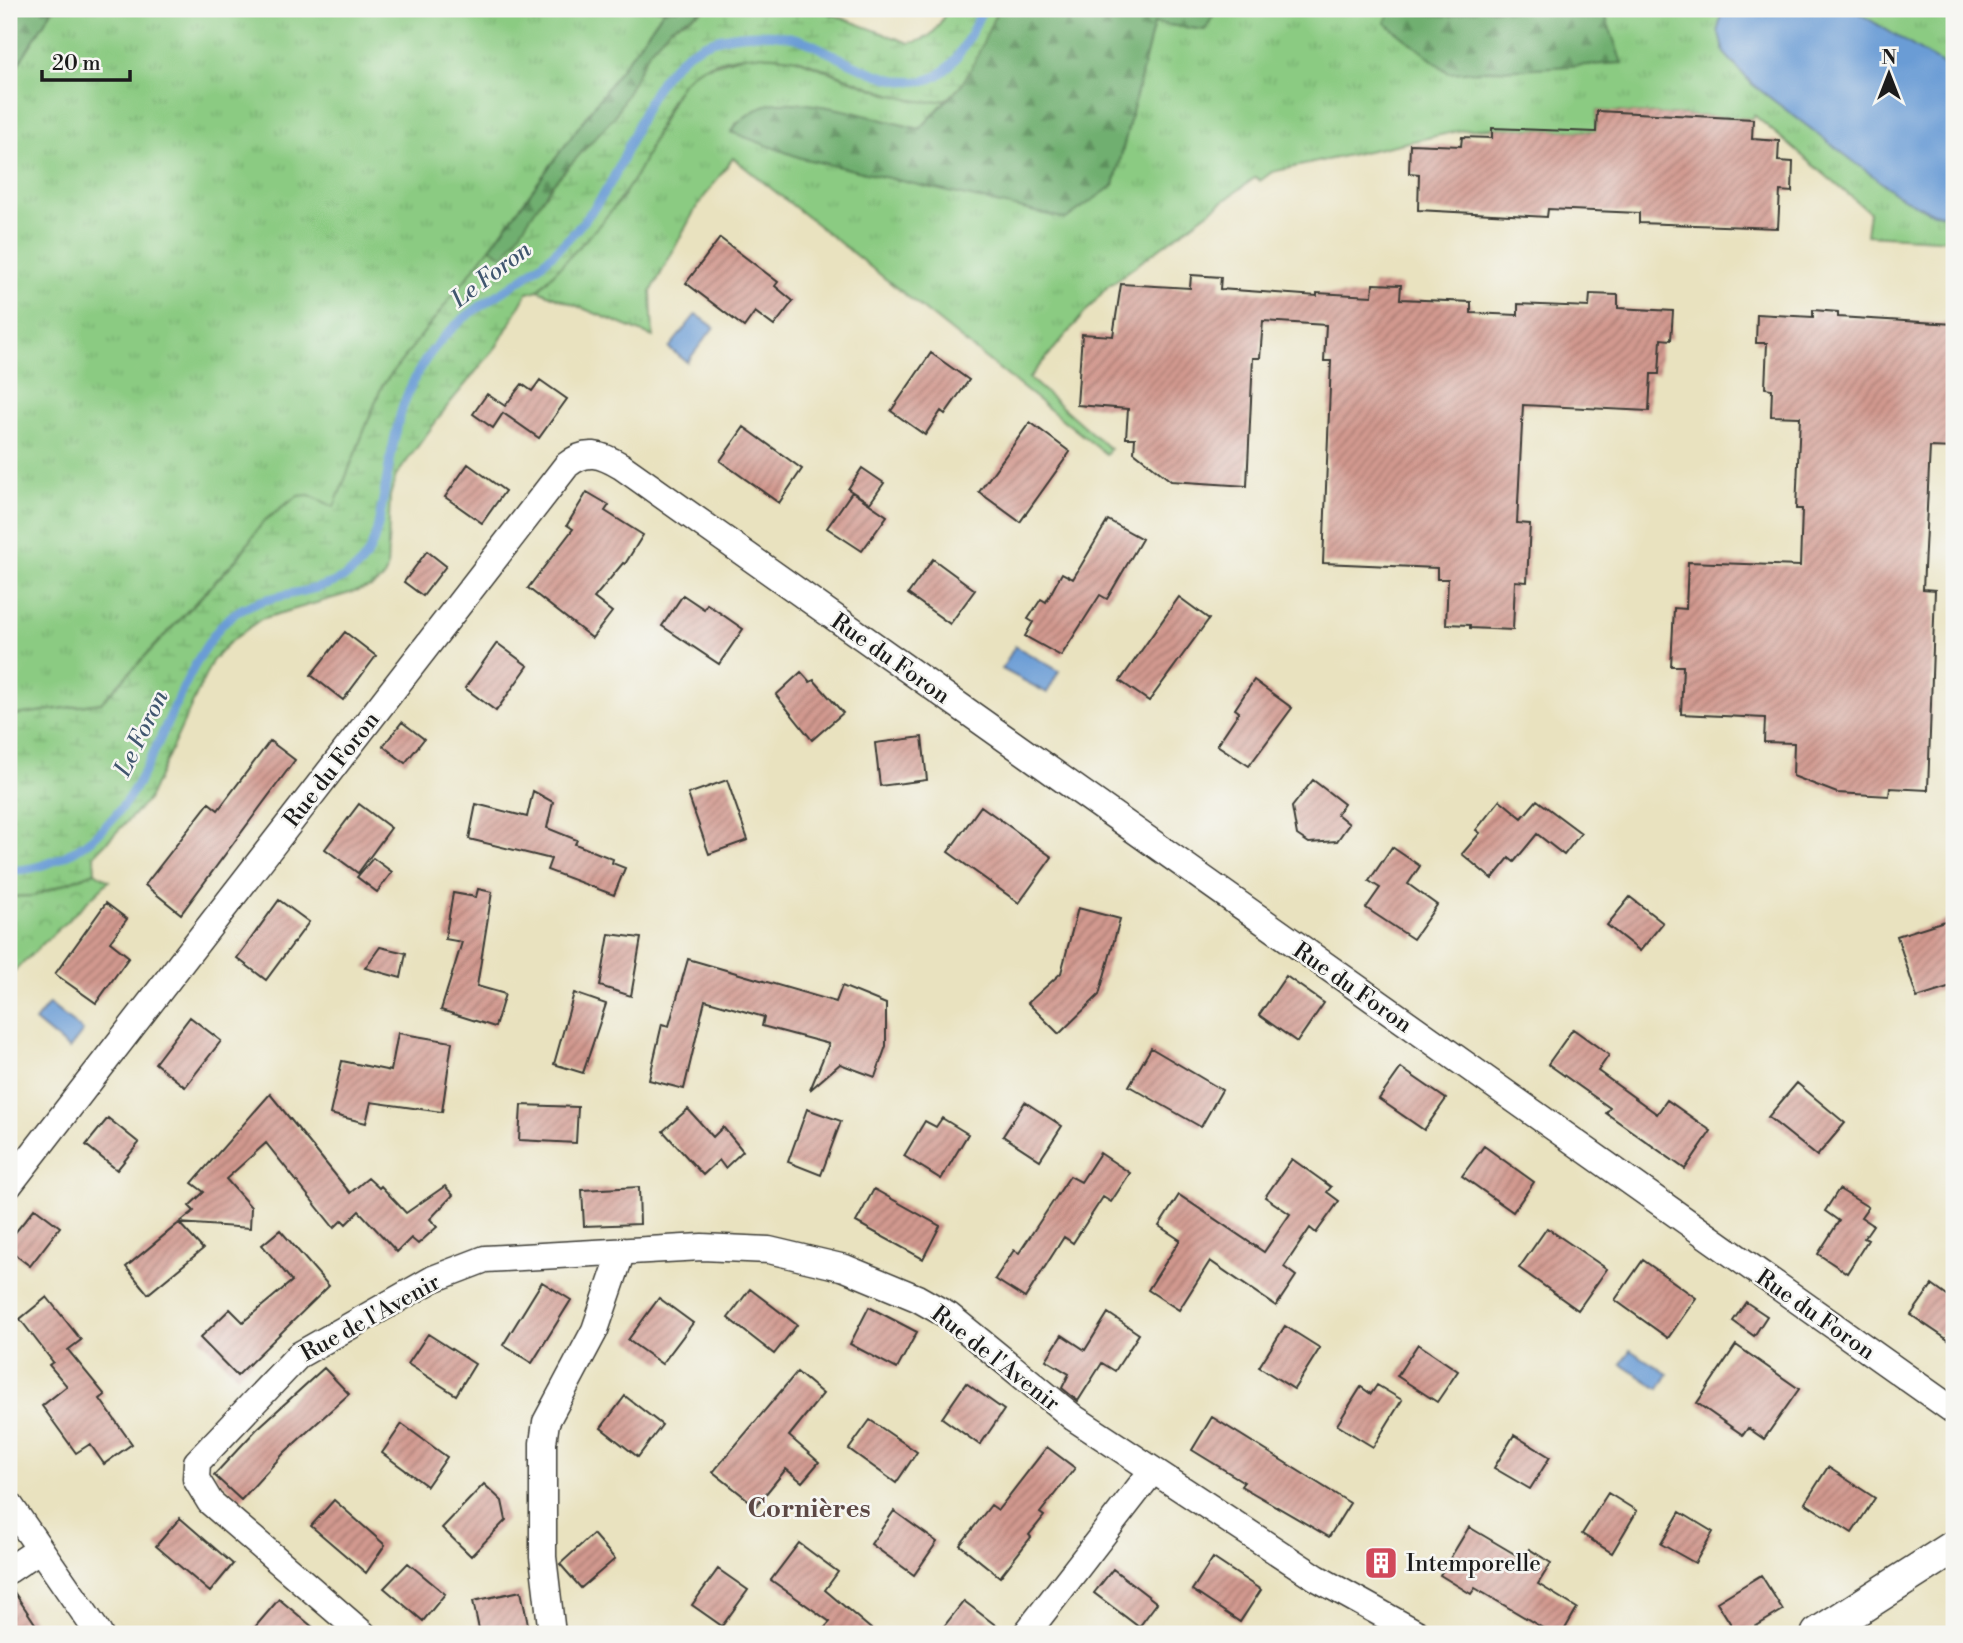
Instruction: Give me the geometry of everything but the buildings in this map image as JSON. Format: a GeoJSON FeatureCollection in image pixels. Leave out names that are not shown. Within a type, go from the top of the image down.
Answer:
{"type":"FeatureCollection","features":[{"type":"Feature","properties":{"kind":"street","name":"Rue du Foron"},"geometry":{"type":"LineString","coordinates":[[9,1185],[567,465],[577,457],[595,454],[621,466],[1954,1411]]}},
{"type":"Feature","properties":{"kind":"street","name":"Rue de l'Avenir"},"geometry":{"type":"LineString","coordinates":[[363,1634],[210,1502],[196,1479],[197,1462],[299,1355],[432,1279],[485,1259],[739,1246],[801,1256],[845,1268],[916,1298],[949,1317],[1055,1404],[1153,1470],[1317,1578],[1418,1634]]}},
{"type":"Feature","properties":{"kind":"street"},"geometry":{"type":"LineString","coordinates":[[552,1634],[543,1556],[543,1443],[546,1422],[595,1330],[622,1251]]}},
{"type":"Feature","properties":{"kind":"street"},"geometry":{"type":"LineString","coordinates":[[1026,1634],[1153,1470]]}},
{"type":"Feature","properties":{"kind":"street"},"geometry":{"type":"LineString","coordinates":[[9,1504],[99,1634]]}},
{"type":"Feature","properties":{"kind":"street"},"geometry":{"type":"LineString","coordinates":[[1818,1634],[1954,1547]]}},
{"type":"Feature","properties":{"kind":"street"},"geometry":{"type":"LineString","coordinates":[[9,1570],[40,1549]]}},
{"type":"Feature","properties":{"kind":"green space"},"geometry":{"type":"Polygon","coordinates":[[[14,9],[53,9],[9,79],[9,18],[14,9]]]}},
{"type":"Feature","properties":{"kind":"green space"},"geometry":{"type":"Polygon","coordinates":[[[53,9],[665,9],[490,248],[382,386],[334,507],[309,495],[289,501],[263,522],[238,557],[101,703],[9,716],[9,79],[53,9]]]}},
{"type":"Feature","properties":{"kind":"green space"},"geometry":{"type":"Polygon","coordinates":[[[665,9],[706,9],[671,27],[650,50],[615,116],[552,185],[504,257],[490,248],[665,9]]]}},
{"type":"Feature","properties":{"kind":"green space"},"geometry":{"type":"Polygon","coordinates":[[[706,9],[818,9],[909,43],[929,36],[947,9],[998,9],[964,80],[949,97],[935,102],[917,101],[895,95],[807,62],[780,56],[757,55],[721,60],[689,76],[671,100],[628,188],[591,234],[538,290],[527,293],[497,346],[449,404],[396,476],[390,496],[387,570],[383,579],[371,587],[261,619],[230,642],[212,661],[148,800],[94,855],[95,872],[34,896],[9,897],[9,716],[101,703],[238,558],[263,522],[298,496],[309,495],[334,507],[382,386],[490,248],[504,256],[552,185],[615,116],[650,50],[671,27],[706,9]]]}},
{"type":"Feature","properties":{"kind":"green space"},"geometry":{"type":"Polygon","coordinates":[[[998,9],[1217,9],[1205,30],[1154,23],[1114,185],[1066,219],[801,158],[731,132],[750,113],[775,103],[829,107],[920,129],[962,84],[998,9]]]}},
{"type":"Feature","properties":{"kind":"green space"},"geometry":{"type":"Polygon","coordinates":[[[1217,9],[1954,9],[1954,240],[1866,235],[1869,212],[1754,115],[1753,119],[1597,111],[1596,132],[1492,128],[1463,130],[1272,172],[1260,181],[1256,177],[1107,287],[1029,378],[1110,449],[1106,454],[733,158],[696,208],[651,292],[653,337],[538,290],[620,201],[638,171],[682,81],[698,69],[751,54],[794,58],[887,94],[931,100],[948,98],[920,129],[818,106],[737,122],[732,133],[1114,185],[1154,23],[1204,30],[1217,9]]]}},
{"type":"Feature","properties":{"kind":"green space"},"geometry":{"type":"Polygon","coordinates":[[[1472,9],[1603,9],[1622,63],[1449,73],[1385,23],[1390,11],[1452,16],[1472,9]]]}},
{"type":"Feature","properties":{"kind":"green space"},"geometry":{"type":"Polygon","coordinates":[[[95,872],[109,881],[9,976],[9,897],[34,896],[95,872]]]}},
{"type":"Feature","properties":{"kind":"water"},"geometry":{"type":"Polygon","coordinates":[[[1722,9],[1852,9],[1954,71],[1954,217],[1933,213],[1899,196],[1752,84],[1724,53],[1718,30],[1722,9]]]}},
{"type":"Feature","properties":{"kind":"water"},"geometry":{"type":"Polygon","coordinates":[[[696,314],[714,327],[687,362],[669,348],[696,314]]]}},
{"type":"Feature","properties":{"kind":"water"},"geometry":{"type":"Polygon","coordinates":[[[1015,646],[1059,671],[1047,693],[1002,669],[1015,646]]]}},
{"type":"Feature","properties":{"kind":"water"},"geometry":{"type":"Polygon","coordinates":[[[49,1004],[83,1031],[69,1049],[35,1021],[49,1004]]]}},
{"type":"Feature","properties":{"kind":"water"},"geometry":{"type":"Polygon","coordinates":[[[1630,1350],[1668,1374],[1659,1389],[1621,1364],[1630,1350]]]}},
{"type":"Feature","properties":{"kind":"waterway","name":"Le Foron"},"geometry":{"type":"LineString","coordinates":[[9,870],[38,867],[65,856],[95,836],[119,811],[138,783],[200,656],[220,627],[235,613],[274,597],[337,581],[354,570],[368,554],[378,524],[398,421],[423,364],[436,346],[460,322],[535,269],[584,221],[619,167],[648,103],[674,66],[691,51],[712,41],[747,34],[772,34],[807,42],[875,74],[912,82],[929,79],[944,71],[956,58],[983,9]]}},
{"type":"Feature","properties":{"kind":"place","name":"Intemporelle"},"geometry":{"type":"Point","coordinates":[1381,1563]}},
{"type":"Feature","properties":{"kind":"district","name":"Cornières"},"geometry":{"type":"Point","coordinates":[809,1508]}}]}
